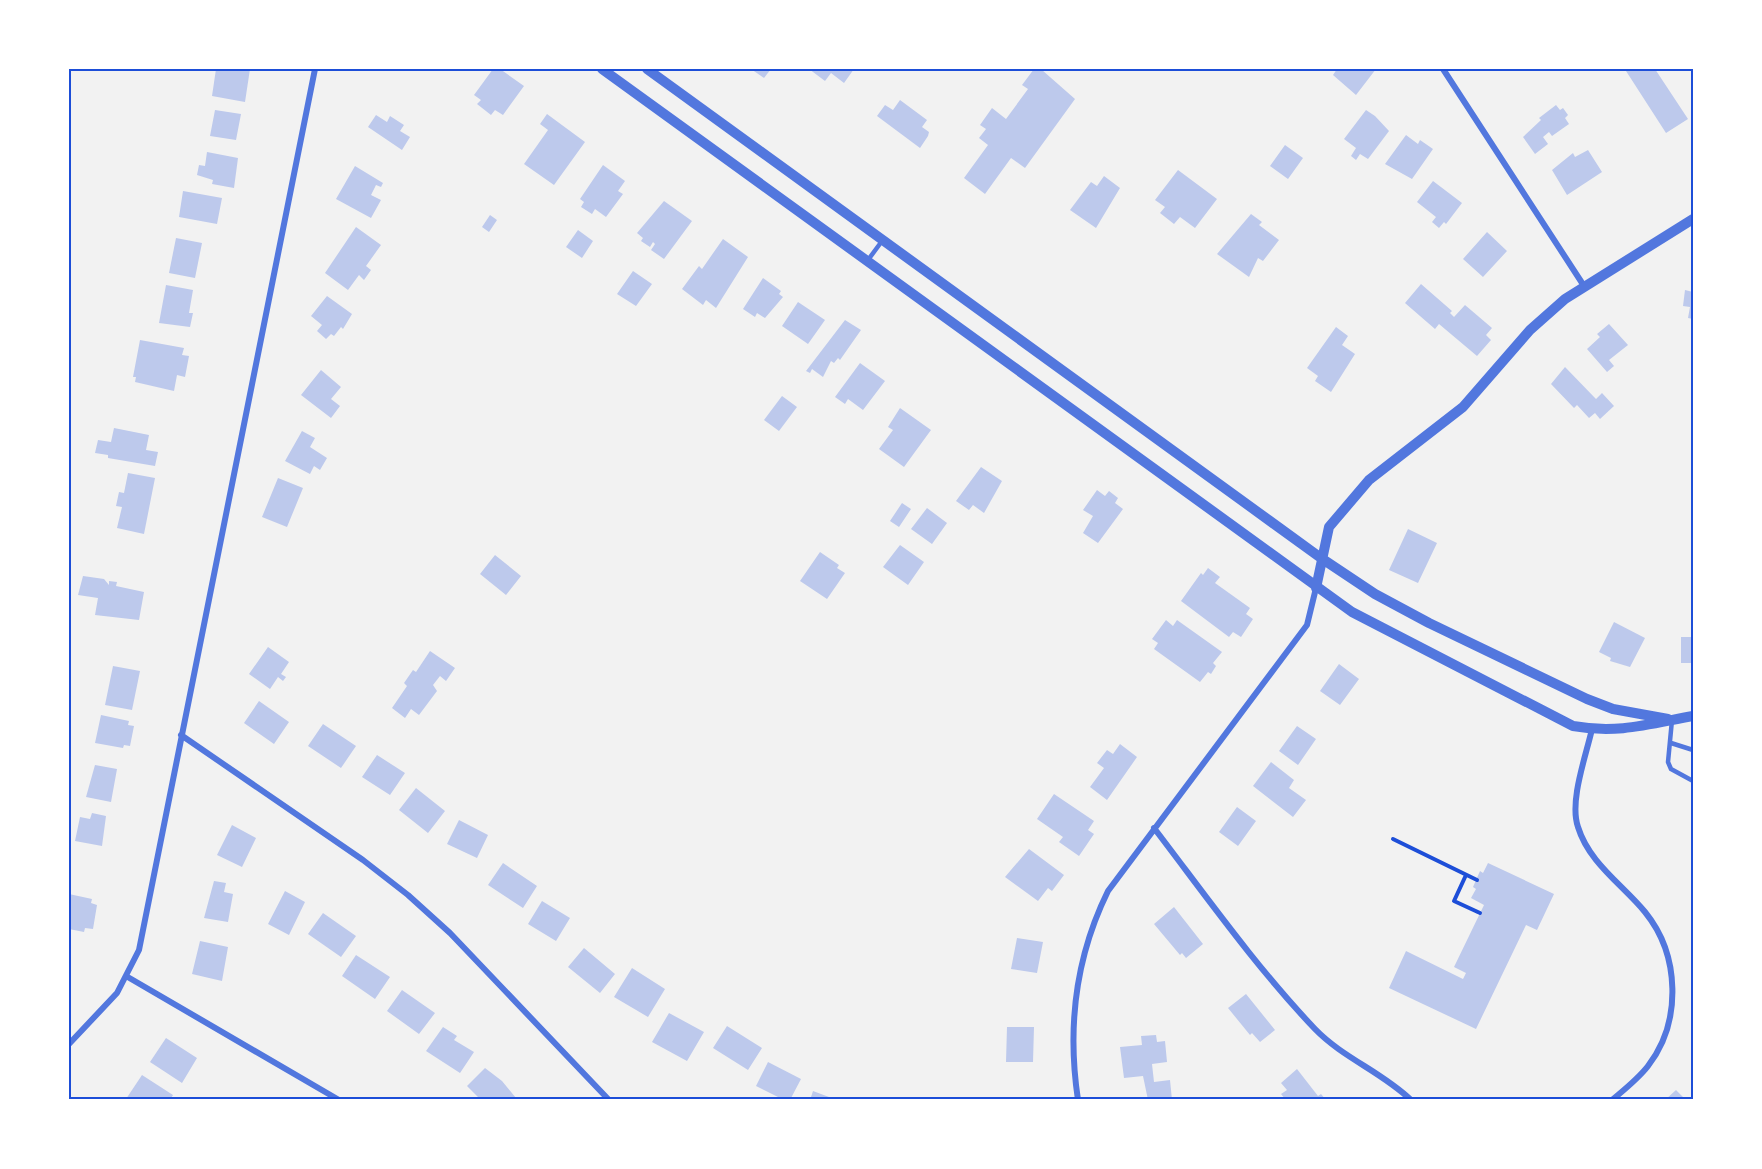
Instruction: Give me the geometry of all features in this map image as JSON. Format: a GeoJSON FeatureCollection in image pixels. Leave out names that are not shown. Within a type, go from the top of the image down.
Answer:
{"type":"FeatureCollection","features":[{"type":"Feature","properties":{"kind":"street"},"geometry":{"type":"LineString","coordinates":[[69,1044],[117,993],[139,950],[315,69]]}},
{"type":"Feature","properties":{"kind":"street"},"geometry":{"type":"LineString","coordinates":[[602,69],[1352,612],[1573,726],[1592,729],[1629,729],[1693,716]]}},
{"type":"Feature","properties":{"kind":"street"},"geometry":{"type":"LineString","coordinates":[[647,69],[1321,558],[1375,594],[1587,699],[1612,708],[1672,720]]}},
{"type":"Feature","properties":{"kind":"street"},"geometry":{"type":"LineString","coordinates":[[1443,69],[1584,286]]}},
{"type":"Feature","properties":{"kind":"street"},"geometry":{"type":"LineString","coordinates":[[1078,1100],[1072,1037],[1075,999],[1084,950],[1094,920],[1108,891],[1307,625],[1329,527],[1369,480],[1463,407],[1530,330],[1565,299],[1693,219]]}},
{"type":"Feature","properties":{"kind":"street"},"geometry":{"type":"LineString","coordinates":[[1592,729],[1575,807],[1577,825],[1584,843],[1594,858],[1646,913],[1657,930],[1669,962],[1673,996],[1670,1020],[1662,1044],[1644,1071],[1612,1100]]}},
{"type":"Feature","properties":{"kind":"street"},"geometry":{"type":"LineString","coordinates":[[182,735],[363,860],[408,895],[450,933],[609,1100]]}},
{"type":"Feature","properties":{"kind":"street"},"geometry":{"type":"LineString","coordinates":[[1154,828],[1232,930],[1316,1029],[1338,1050],[1381,1075],[1411,1100]]}},
{"type":"Feature","properties":{"kind":"street"},"geometry":{"type":"LineString","coordinates":[[126,976],[339,1100]]}},
{"type":"Feature","properties":{"kind":"lane"},"geometry":{"type":"LineString","coordinates":[[867,262],[882,241]]}},
{"type":"Feature","properties":{"kind":"lane"},"geometry":{"type":"LineString","coordinates":[[1672,720],[1668,762],[1671,769],[1693,781]]}},
{"type":"Feature","properties":{"kind":"lane"},"geometry":{"type":"LineString","coordinates":[[1671,742],[1693,750]]}},
{"type":"Feature","properties":{"kind":"path"},"geometry":{"type":"LineString","coordinates":[[1393,839],[1477,880]]}},
{"type":"Feature","properties":{"kind":"path"},"geometry":{"type":"LineString","coordinates":[[1466,875],[1454,901],[1480,913]]}},
{"type":"Feature","properties":{"kind":"building"},"geometry":{"type":"Polygon","coordinates":[[[216,69],[250,69],[245,102],[212,96],[216,69]]]}},
{"type":"Feature","properties":{"kind":"building"},"geometry":{"type":"Polygon","coordinates":[[[493,69],[500,69],[524,86],[503,115],[495,110],[491,115],[477,104],[481,100],[474,95],[493,69]]]}},
{"type":"Feature","properties":{"kind":"building"},"geometry":{"type":"Polygon","coordinates":[[[751,69],[771,69],[764,78],[751,69]]]}},
{"type":"Feature","properties":{"kind":"building"},"geometry":{"type":"Polygon","coordinates":[[[809,69],[854,69],[844,83],[831,73],[825,81],[809,69]]]}},
{"type":"Feature","properties":{"kind":"building"},"geometry":{"type":"Polygon","coordinates":[[[1034,69],[1042,70],[1075,99],[1025,168],[1011,158],[985,194],[964,178],[988,145],[979,138],[986,129],[980,125],[992,108],[1006,119],[1028,89],[1022,85],[1034,69]]]}},
{"type":"Feature","properties":{"kind":"building"},"geometry":{"type":"Polygon","coordinates":[[[1337,69],[1376,69],[1356,95],[1333,75],[1337,69]]]}},
{"type":"Feature","properties":{"kind":"building"},"geometry":{"type":"Polygon","coordinates":[[[1628,69],[1655,69],[1688,119],[1666,133],[1626,71],[1628,69]]]}},
{"type":"Feature","properties":{"kind":"building"},"geometry":{"type":"Polygon","coordinates":[[[900,100],[927,120],[922,127],[929,132],[928,136],[920,148],[877,116],[885,105],[893,110],[900,100]]]}},
{"type":"Feature","properties":{"kind":"building"},"geometry":{"type":"Polygon","coordinates":[[[1556,105],[1560,110],[1563,108],[1568,115],[1565,118],[1569,124],[1552,136],[1549,132],[1543,137],[1548,144],[1535,154],[1523,137],[1541,120],[1539,118],[1556,105]]]}},
{"type":"Feature","properties":{"kind":"building"},"geometry":{"type":"Polygon","coordinates":[[[215,110],[241,114],[236,140],[210,136],[215,110]]]}},
{"type":"Feature","properties":{"kind":"building"},"geometry":{"type":"Polygon","coordinates":[[[1366,110],[1389,131],[1368,159],[1360,154],[1356,160],[1351,156],[1356,148],[1344,139],[1366,110]]]}},
{"type":"Feature","properties":{"kind":"building"},"geometry":{"type":"Polygon","coordinates":[[[547,114],[585,142],[554,185],[524,164],[548,130],[540,124],[547,114]]]}},
{"type":"Feature","properties":{"kind":"building"},"geometry":{"type":"Polygon","coordinates":[[[376,115],[387,122],[390,116],[404,125],[400,131],[410,137],[402,150],[368,127],[376,115]]]}},
{"type":"Feature","properties":{"kind":"building"},"geometry":{"type":"Polygon","coordinates":[[[1406,135],[1418,144],[1420,140],[1433,149],[1412,179],[1385,164],[1406,135]]]}},
{"type":"Feature","properties":{"kind":"building"},"geometry":{"type":"Polygon","coordinates":[[[1285,145],[1303,158],[1288,179],[1270,166],[1285,145]]]}},
{"type":"Feature","properties":{"kind":"building"},"geometry":{"type":"Polygon","coordinates":[[[1588,150],[1602,172],[1567,195],[1552,170],[1573,153],[1575,157],[1588,150]]]}},
{"type":"Feature","properties":{"kind":"building"},"geometry":{"type":"Polygon","coordinates":[[[207,152],[238,158],[234,188],[212,184],[213,180],[197,175],[199,165],[205,166],[207,152]]]}},
{"type":"Feature","properties":{"kind":"building"},"geometry":{"type":"Polygon","coordinates":[[[603,165],[625,181],[618,191],[623,194],[606,217],[595,209],[592,214],[581,207],[584,202],[580,199],[603,165]]]}},
{"type":"Feature","properties":{"kind":"building"},"geometry":{"type":"Polygon","coordinates":[[[355,166],[383,183],[381,187],[376,185],[371,195],[381,200],[371,218],[336,199],[355,166]]]}},
{"type":"Feature","properties":{"kind":"building"},"geometry":{"type":"Polygon","coordinates":[[[1178,170],[1217,199],[1195,228],[1180,217],[1174,224],[1160,213],[1165,207],[1155,200],[1178,170]]]}},
{"type":"Feature","properties":{"kind":"building"},"geometry":{"type":"Polygon","coordinates":[[[1104,176],[1120,188],[1096,228],[1070,210],[1091,182],[1097,186],[1104,176]]]}},
{"type":"Feature","properties":{"kind":"building"},"geometry":{"type":"Polygon","coordinates":[[[1433,181],[1462,203],[1446,224],[1444,222],[1439,228],[1432,222],[1436,217],[1417,202],[1433,181]]]}},
{"type":"Feature","properties":{"kind":"building"},"geometry":{"type":"Polygon","coordinates":[[[183,191],[222,198],[217,224],[179,217],[183,191]]]}},
{"type":"Feature","properties":{"kind":"building"},"geometry":{"type":"Polygon","coordinates":[[[664,201],[692,221],[664,259],[651,250],[655,244],[653,242],[650,247],[641,241],[643,238],[637,233],[664,201]]]}},
{"type":"Feature","properties":{"kind":"building"},"geometry":{"type":"Polygon","coordinates":[[[1251,214],[1262,222],[1259,225],[1279,240],[1263,261],[1258,258],[1249,277],[1217,254],[1251,214]]]}},
{"type":"Feature","properties":{"kind":"building"},"geometry":{"type":"Polygon","coordinates":[[[490,215],[497,220],[489,232],[482,227],[490,215]]]}},
{"type":"Feature","properties":{"kind":"building"},"geometry":{"type":"Polygon","coordinates":[[[356,227],[381,245],[366,266],[371,270],[364,280],[359,275],[348,290],[325,273],[356,227]]]}},
{"type":"Feature","properties":{"kind":"building"},"geometry":{"type":"Polygon","coordinates":[[[578,230],[593,241],[582,258],[566,247],[578,230]]]}},
{"type":"Feature","properties":{"kind":"building"},"geometry":{"type":"Polygon","coordinates":[[[1487,232],[1507,251],[1483,277],[1463,259],[1487,232]]]}},
{"type":"Feature","properties":{"kind":"building"},"geometry":{"type":"Polygon","coordinates":[[[176,238],[202,243],[195,278],[169,273],[176,238]]]}},
{"type":"Feature","properties":{"kind":"building"},"geometry":{"type":"Polygon","coordinates":[[[723,239],[748,257],[716,308],[706,300],[703,305],[682,289],[699,266],[702,269],[723,239]]]}},
{"type":"Feature","properties":{"kind":"building"},"geometry":{"type":"Polygon","coordinates":[[[633,271],[652,284],[636,306],[617,294],[633,271]]]}},
{"type":"Feature","properties":{"kind":"building"},"geometry":{"type":"Polygon","coordinates":[[[763,278],[781,291],[779,294],[783,297],[765,318],[757,313],[755,317],[743,309],[763,278]]]}},
{"type":"Feature","properties":{"kind":"building"},"geometry":{"type":"Polygon","coordinates":[[[1421,284],[1452,311],[1450,313],[1454,317],[1465,305],[1492,328],[1486,335],[1491,340],[1477,356],[1439,324],[1435,329],[1405,303],[1421,284]]]}},
{"type":"Feature","properties":{"kind":"building"},"geometry":{"type":"Polygon","coordinates":[[[166,285],[193,290],[189,313],[193,313],[190,327],[159,323],[166,285]]]}},
{"type":"Feature","properties":{"kind":"building"},"geometry":{"type":"Polygon","coordinates":[[[1685,290],[1693,292],[1693,319],[1688,318],[1690,307],[1683,306],[1685,290]]]}},
{"type":"Feature","properties":{"kind":"building"},"geometry":{"type":"Polygon","coordinates":[[[327,296],[352,314],[343,329],[341,327],[334,336],[331,334],[326,339],[317,331],[322,325],[311,316],[327,296]]]}},
{"type":"Feature","properties":{"kind":"building"},"geometry":{"type":"Polygon","coordinates":[[[798,302],[825,320],[808,344],[782,326],[798,302]]]}},
{"type":"Feature","properties":{"kind":"building"},"geometry":{"type":"Polygon","coordinates":[[[845,320],[861,330],[840,360],[838,358],[834,363],[831,361],[823,377],[812,369],[810,373],[806,371],[845,320]]]}},
{"type":"Feature","properties":{"kind":"building"},"geometry":{"type":"Polygon","coordinates":[[[1609,324],[1628,345],[1609,360],[1614,366],[1607,372],[1587,349],[1600,337],[1597,334],[1609,324]]]}},
{"type":"Feature","properties":{"kind":"building"},"geometry":{"type":"Polygon","coordinates":[[[1336,327],[1348,336],[1342,345],[1355,354],[1331,392],[1315,381],[1318,376],[1307,368],[1336,327]]]}},
{"type":"Feature","properties":{"kind":"building"},"geometry":{"type":"Polygon","coordinates":[[[140,340],[184,348],[182,355],[189,356],[185,377],[177,375],[174,391],[135,382],[136,377],[133,377],[140,340]]]}},
{"type":"Feature","properties":{"kind":"building"},"geometry":{"type":"Polygon","coordinates":[[[860,363],[885,381],[863,410],[848,399],[845,404],[835,397],[860,363]]]}},
{"type":"Feature","properties":{"kind":"building"},"geometry":{"type":"Polygon","coordinates":[[[1565,367],[1596,399],[1602,393],[1614,406],[1600,419],[1595,413],[1589,418],[1577,405],[1574,408],[1551,384],[1565,367]]]}},
{"type":"Feature","properties":{"kind":"building"},"geometry":{"type":"Polygon","coordinates":[[[321,370],[341,387],[331,399],[340,406],[331,418],[301,395],[321,370]]]}},
{"type":"Feature","properties":{"kind":"building"},"geometry":{"type":"Polygon","coordinates":[[[782,396],[797,407],[779,431],[764,420],[782,396]]]}},
{"type":"Feature","properties":{"kind":"building"},"geometry":{"type":"Polygon","coordinates":[[[900,408],[931,430],[904,467],[879,449],[893,430],[888,427],[900,408]]]}},
{"type":"Feature","properties":{"kind":"building"},"geometry":{"type":"Polygon","coordinates":[[[114,428],[149,435],[146,450],[158,452],[155,466],[108,458],[108,455],[95,453],[98,440],[111,442],[114,428]]]}},
{"type":"Feature","properties":{"kind":"building"},"geometry":{"type":"Polygon","coordinates":[[[302,431],[315,438],[310,447],[327,458],[320,470],[314,466],[310,474],[285,461],[302,431]]]}},
{"type":"Feature","properties":{"kind":"building"},"geometry":{"type":"Polygon","coordinates":[[[981,467],[1002,481],[984,513],[973,505],[969,510],[956,501],[981,467]]]}},
{"type":"Feature","properties":{"kind":"building"},"geometry":{"type":"Polygon","coordinates":[[[128,473],[155,478],[144,534],[117,528],[122,507],[116,506],[119,492],[124,493],[128,473]]]}},
{"type":"Feature","properties":{"kind":"building"},"geometry":{"type":"Polygon","coordinates":[[[278,478],[303,488],[287,527],[262,517],[278,478]]]}},
{"type":"Feature","properties":{"kind":"building"},"geometry":{"type":"Polygon","coordinates":[[[1097,490],[1105,496],[1109,491],[1118,498],[1115,503],[1123,509],[1098,543],[1083,533],[1093,516],[1083,510],[1097,490]]]}},
{"type":"Feature","properties":{"kind":"building"},"geometry":{"type":"Polygon","coordinates":[[[902,503],[911,509],[899,527],[890,521],[902,503]]]}},
{"type":"Feature","properties":{"kind":"building"},"geometry":{"type":"Polygon","coordinates":[[[927,508],[947,523],[932,544],[911,529],[927,508]]]}},
{"type":"Feature","properties":{"kind":"building"},"geometry":{"type":"Polygon","coordinates":[[[1408,529],[1437,543],[1418,583],[1389,570],[1408,529]]]}},
{"type":"Feature","properties":{"kind":"building"},"geometry":{"type":"Polygon","coordinates":[[[900,545],[924,562],[908,585],[883,567],[900,545]]]}},
{"type":"Feature","properties":{"kind":"building"},"geometry":{"type":"Polygon","coordinates":[[[820,552],[839,565],[837,568],[845,573],[827,599],[800,581],[820,552]]]}},
{"type":"Feature","properties":{"kind":"building"},"geometry":{"type":"Polygon","coordinates":[[[495,555],[521,576],[506,595],[480,574],[495,555]]]}},
{"type":"Feature","properties":{"kind":"building"},"geometry":{"type":"Polygon","coordinates":[[[1208,568],[1220,577],[1215,583],[1250,608],[1246,614],[1253,619],[1241,637],[1233,632],[1229,637],[1181,601],[1201,573],[1203,575],[1208,568]]]}},
{"type":"Feature","properties":{"kind":"building"},"geometry":{"type":"Polygon","coordinates":[[[83,576],[104,579],[109,585],[109,581],[117,582],[116,586],[144,592],[139,620],[95,615],[98,598],[78,595],[83,576]]]}},
{"type":"Feature","properties":{"kind":"building"},"geometry":{"type":"Polygon","coordinates":[[[1166,620],[1173,626],[1177,620],[1222,652],[1213,663],[1216,666],[1211,674],[1208,672],[1200,682],[1154,649],[1158,643],[1152,639],[1166,620]]]}},
{"type":"Feature","properties":{"kind":"building"},"geometry":{"type":"Polygon","coordinates":[[[1614,622],[1645,638],[1630,667],[1610,661],[1611,658],[1599,652],[1614,622]]]}},
{"type":"Feature","properties":{"kind":"building"},"geometry":{"type":"Polygon","coordinates":[[[1681,637],[1693,637],[1693,663],[1681,663],[1681,637]]]}},
{"type":"Feature","properties":{"kind":"building"},"geometry":{"type":"Polygon","coordinates":[[[268,647],[289,662],[281,674],[286,677],[283,681],[278,677],[270,689],[249,674],[268,647]]]}},
{"type":"Feature","properties":{"kind":"building"},"geometry":{"type":"Polygon","coordinates":[[[430,651],[455,668],[446,681],[440,676],[433,685],[437,691],[419,715],[411,709],[405,718],[392,708],[407,686],[404,683],[413,670],[416,672],[430,651]]]}},
{"type":"Feature","properties":{"kind":"building"},"geometry":{"type":"Polygon","coordinates":[[[1339,664],[1359,679],[1340,705],[1320,691],[1339,664]]]}},
{"type":"Feature","properties":{"kind":"building"},"geometry":{"type":"Polygon","coordinates":[[[113,666],[140,671],[132,710],[105,705],[113,666]]]}},
{"type":"Feature","properties":{"kind":"building"},"geometry":{"type":"Polygon","coordinates":[[[259,701],[289,722],[274,744],[244,723],[259,701]]]}},
{"type":"Feature","properties":{"kind":"building"},"geometry":{"type":"Polygon","coordinates":[[[101,715],[129,721],[128,725],[134,726],[130,746],[124,745],[123,748],[95,743],[101,715]]]}},
{"type":"Feature","properties":{"kind":"building"},"geometry":{"type":"Polygon","coordinates":[[[323,724],[356,746],[341,768],[308,746],[323,724]]]}},
{"type":"Feature","properties":{"kind":"building"},"geometry":{"type":"Polygon","coordinates":[[[1297,726],[1316,739],[1298,765],[1279,751],[1297,726]]]}},
{"type":"Feature","properties":{"kind":"building"},"geometry":{"type":"Polygon","coordinates":[[[1120,744],[1137,757],[1107,800],[1090,787],[1104,768],[1097,763],[1107,750],[1113,754],[1120,744]]]}},
{"type":"Feature","properties":{"kind":"building"},"geometry":{"type":"Polygon","coordinates":[[[377,755],[405,773],[390,795],[362,777],[377,755]]]}},
{"type":"Feature","properties":{"kind":"building"},"geometry":{"type":"Polygon","coordinates":[[[1271,762],[1294,780],[1289,788],[1306,800],[1293,817],[1253,786],[1271,762]]]}},
{"type":"Feature","properties":{"kind":"building"},"geometry":{"type":"Polygon","coordinates":[[[95,765],[117,769],[111,802],[86,797],[95,765]]]}},
{"type":"Feature","properties":{"kind":"building"},"geometry":{"type":"Polygon","coordinates":[[[416,788],[445,811],[428,833],[399,810],[416,788]]]}},
{"type":"Feature","properties":{"kind":"building"},"geometry":{"type":"Polygon","coordinates":[[[1054,794],[1094,821],[1088,830],[1094,834],[1079,856],[1059,842],[1063,837],[1037,819],[1054,794]]]}},
{"type":"Feature","properties":{"kind":"building"},"geometry":{"type":"Polygon","coordinates":[[[1237,807],[1256,821],[1238,846],[1219,832],[1237,807]]]}},
{"type":"Feature","properties":{"kind":"building"},"geometry":{"type":"Polygon","coordinates":[[[92,813],[106,816],[102,846],[75,841],[80,817],[90,819],[92,813]]]}},
{"type":"Feature","properties":{"kind":"building"},"geometry":{"type":"Polygon","coordinates":[[[459,820],[488,835],[477,858],[447,844],[459,820]]]}},
{"type":"Feature","properties":{"kind":"building"},"geometry":{"type":"Polygon","coordinates":[[[232,825],[256,838],[242,867],[217,855],[232,825]]]}},
{"type":"Feature","properties":{"kind":"building"},"geometry":{"type":"Polygon","coordinates":[[[1029,849],[1064,875],[1052,891],[1048,888],[1038,901],[1005,877],[1029,849]]]}},
{"type":"Feature","properties":{"kind":"building"},"geometry":{"type":"Polygon","coordinates":[[[503,863],[537,886],[523,908],[488,885],[503,863]]]}},
{"type":"Feature","properties":{"kind":"building"},"geometry":{"type":"Polygon","coordinates":[[[1488,863],[1554,894],[1537,930],[1526,925],[1476,1029],[1389,988],[1406,951],[1463,979],[1466,973],[1454,967],[1484,905],[1471,898],[1476,889],[1473,887],[1480,871],[1483,873],[1488,863]]]}},
{"type":"Feature","properties":{"kind":"building"},"geometry":{"type":"Polygon","coordinates":[[[214,881],[226,883],[224,892],[233,894],[228,922],[204,918],[214,881]]]}},
{"type":"Feature","properties":{"kind":"building"},"geometry":{"type":"Polygon","coordinates":[[[285,891],[305,902],[289,935],[268,924],[285,891]]]}},
{"type":"Feature","properties":{"kind":"building"},"geometry":{"type":"Polygon","coordinates":[[[69,894],[92,899],[91,903],[97,905],[93,929],[85,928],[84,932],[69,929],[69,894]]]}},
{"type":"Feature","properties":{"kind":"building"},"geometry":{"type":"Polygon","coordinates":[[[542,901],[570,918],[556,941],[528,924],[542,901]]]}},
{"type":"Feature","properties":{"kind":"building"},"geometry":{"type":"Polygon","coordinates":[[[1174,907],[1203,944],[1186,958],[1182,953],[1180,955],[1154,924],[1174,907]]]}},
{"type":"Feature","properties":{"kind":"building"},"geometry":{"type":"Polygon","coordinates":[[[323,913],[356,936],[341,957],[308,934],[323,913]]]}},
{"type":"Feature","properties":{"kind":"building"},"geometry":{"type":"Polygon","coordinates":[[[1017,938],[1043,942],[1037,973],[1011,969],[1017,938]]]}},
{"type":"Feature","properties":{"kind":"building"},"geometry":{"type":"Polygon","coordinates":[[[200,941],[228,947],[222,981],[192,974],[200,941]]]}},
{"type":"Feature","properties":{"kind":"building"},"geometry":{"type":"Polygon","coordinates":[[[584,948],[615,974],[600,993],[568,967],[584,948]]]}},
{"type":"Feature","properties":{"kind":"building"},"geometry":{"type":"Polygon","coordinates":[[[356,955],[390,977],[375,999],[342,976],[356,955]]]}},
{"type":"Feature","properties":{"kind":"building"},"geometry":{"type":"Polygon","coordinates":[[[632,968],[665,989],[648,1017],[614,997],[632,968]]]}},
{"type":"Feature","properties":{"kind":"building"},"geometry":{"type":"Polygon","coordinates":[[[402,990],[435,1013],[419,1034],[387,1011],[402,990]]]}},
{"type":"Feature","properties":{"kind":"building"},"geometry":{"type":"Polygon","coordinates":[[[1246,994],[1275,1030],[1260,1042],[1252,1033],[1250,1035],[1228,1008],[1246,994]]]}},
{"type":"Feature","properties":{"kind":"building"},"geometry":{"type":"Polygon","coordinates":[[[669,1013],[704,1032],[687,1061],[652,1042],[669,1013]]]}},
{"type":"Feature","properties":{"kind":"building"},"geometry":{"type":"Polygon","coordinates":[[[727,1026],[762,1048],[748,1070],[713,1048],[727,1026]]]}},
{"type":"Feature","properties":{"kind":"building"},"geometry":{"type":"Polygon","coordinates":[[[443,1027],[457,1036],[454,1040],[474,1052],[460,1073],[426,1051],[443,1027]]]}},
{"type":"Feature","properties":{"kind":"building"},"geometry":{"type":"Polygon","coordinates":[[[1007,1027],[1034,1027],[1033,1062],[1006,1062],[1007,1027]]]}},
{"type":"Feature","properties":{"kind":"building"},"geometry":{"type":"Polygon","coordinates":[[[1156,1035],[1157,1042],[1165,1041],[1167,1062],[1152,1064],[1154,1082],[1170,1080],[1172,1100],[1148,1100],[1143,1076],[1124,1078],[1120,1047],[1142,1045],[1141,1036],[1156,1035]]]}},
{"type":"Feature","properties":{"kind":"building"},"geometry":{"type":"Polygon","coordinates":[[[166,1038],[197,1058],[182,1083],[150,1062],[166,1038]]]}},
{"type":"Feature","properties":{"kind":"building"},"geometry":{"type":"Polygon","coordinates":[[[768,1062],[801,1079],[790,1100],[784,1100],[756,1086],[768,1062]]]}},
{"type":"Feature","properties":{"kind":"building"},"geometry":{"type":"Polygon","coordinates":[[[485,1068],[502,1081],[516,1098],[514,1100],[481,1100],[467,1086],[485,1068]]]}},
{"type":"Feature","properties":{"kind":"building"},"geometry":{"type":"Polygon","coordinates":[[[1297,1069],[1318,1096],[1321,1094],[1326,1100],[1286,1100],[1281,1094],[1287,1090],[1281,1083],[1297,1069]]]}},
{"type":"Feature","properties":{"kind":"building"},"geometry":{"type":"Polygon","coordinates":[[[142,1075],[173,1095],[170,1100],[126,1099],[142,1075]]]}},
{"type":"Feature","properties":{"kind":"building"},"geometry":{"type":"Polygon","coordinates":[[[1676,1090],[1686,1100],[1665,1100],[1676,1090]]]}},
{"type":"Feature","properties":{"kind":"building"},"geometry":{"type":"Polygon","coordinates":[[[813,1091],[837,1100],[810,1100],[813,1091]]]}}]}
